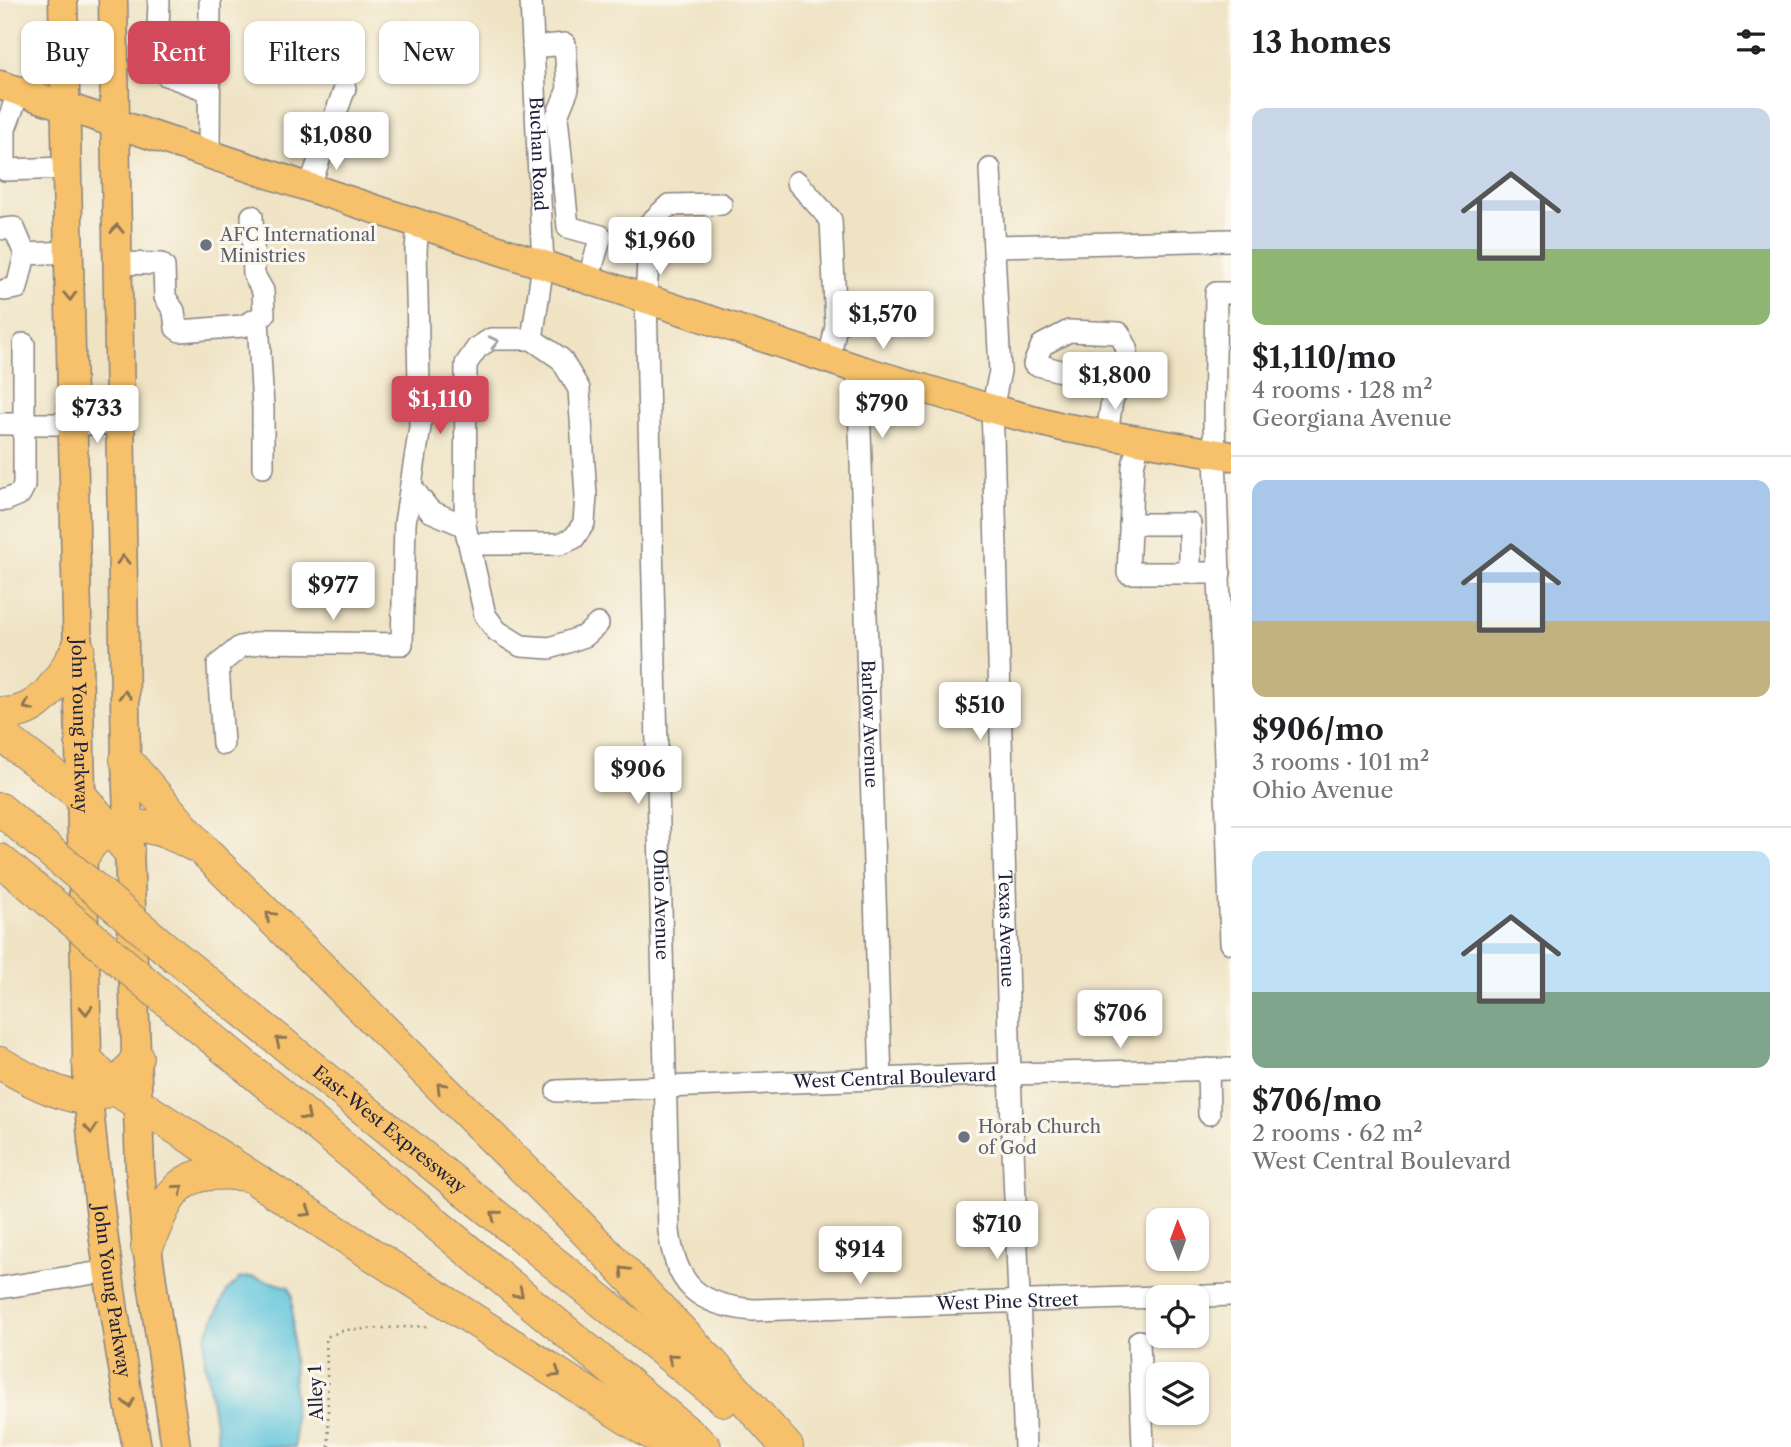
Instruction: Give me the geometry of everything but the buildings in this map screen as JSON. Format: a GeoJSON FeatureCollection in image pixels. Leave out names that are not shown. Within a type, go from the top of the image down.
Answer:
{"type":"FeatureCollection","features":[{"type":"Feature","properties":{"kind":"highway"},"geometry":{"type":"LineString","coordinates":[[0,713],[7,714],[30,708],[51,691],[78,648]]}},
{"type":"Feature","properties":{"kind":"highway"},"geometry":{"type":"LineString","coordinates":[[0,734],[81,796],[122,836]]}},
{"type":"Feature","properties":{"kind":"highway"},"geometry":{"type":"LineString","coordinates":[[126,761],[204,851],[566,1210],[712,1363],[787,1447]]}},
{"type":"Feature","properties":{"kind":"highway","name":"East-West Expressway"},"geometry":{"type":"LineString","coordinates":[[0,809],[177,958],[782,1447]]}},
{"type":"Feature","properties":{"kind":"highway"},"geometry":{"type":"LineString","coordinates":[[82,857],[94,840],[167,831],[204,851]]}},
{"type":"Feature","properties":{"kind":"highway"},"geometry":{"type":"LineString","coordinates":[[0,860],[705,1447]]}},
{"type":"Feature","properties":{"kind":"highway"},"geometry":{"type":"LineString","coordinates":[[112,1096],[137,1057]]}},
{"type":"Feature","properties":{"kind":"highway"},"geometry":{"type":"LineString","coordinates":[[88,1061],[112,1096],[250,1175],[674,1447]]}},
{"type":"Feature","properties":{"kind":"highway"},"geometry":{"type":"LineString","coordinates":[[0,1063],[63,1093],[112,1096]]}},
{"type":"Feature","properties":{"kind":"highway"},"geometry":{"type":"LineString","coordinates":[[147,1247],[166,1202],[177,1188],[196,1175],[219,1171],[250,1175]]}},
{"type":"Feature","properties":{"kind":"main road","name":"John Young Parkway"},"geometry":{"type":"LineString","coordinates":[[63,0],[88,1061]]}},
{"type":"Feature","properties":{"kind":"main road"},"geometry":{"type":"LineString","coordinates":[[113,0],[126,761],[122,836],[137,1057]]}},
{"type":"Feature","properties":{"kind":"main road"},"geometry":{"type":"LineString","coordinates":[[9,88],[858,369],[992,409],[1139,442],[1223,455]]}},
{"type":"Feature","properties":{"kind":"main road","name":"John Young Parkway"},"geometry":{"type":"LineString","coordinates":[[112,1096],[108,1271],[118,1345],[137,1447]]}},
{"type":"Feature","properties":{"kind":"main road"},"geometry":{"type":"LineString","coordinates":[[112,1096],[147,1247],[176,1447]]}},
{"type":"Feature","properties":{"kind":"street"},"geometry":{"type":"LineString","coordinates":[[159,0],[158,59],[166,75],[209,91]]}},
{"type":"Feature","properties":{"kind":"street"},"geometry":{"type":"LineString","coordinates":[[209,155],[210,0]]}},
{"type":"Feature","properties":{"kind":"street","name":"Buchan Road"},"geometry":{"type":"LineString","coordinates":[[531,0],[543,265],[533,339]]}},
{"type":"Feature","properties":{"kind":"street"},"geometry":{"type":"LineString","coordinates":[[533,47],[565,44],[568,89],[557,116],[568,227],[601,236],[588,280]]}},
{"type":"Feature","properties":{"kind":"street"},"geometry":{"type":"LineString","coordinates":[[9,88],[5,170],[67,168]]}},
{"type":"Feature","properties":{"kind":"street"},"geometry":{"type":"LineString","coordinates":[[309,188],[345,88]]}},
{"type":"Feature","properties":{"kind":"street"},"geometry":{"type":"LineString","coordinates":[[539,170],[562,166]]}},
{"type":"Feature","properties":{"kind":"street","name":"Texas Avenue"},"geometry":{"type":"LineString","coordinates":[[990,169],[1000,371],[992,409],[1010,1074],[1025,1447]]}},
{"type":"Feature","properties":{"kind":"street"},"geometry":{"type":"LineString","coordinates":[[797,182],[831,220],[836,326],[829,360]]}},
{"type":"Feature","properties":{"kind":"street","name":"Ohio Avenue"},"geometry":{"type":"LineString","coordinates":[[693,1292],[680,1276],[672,1256],[668,1231],[667,1088],[646,299],[650,223],[669,205],[721,204]]}},
{"type":"Feature","properties":{"kind":"street"},"geometry":{"type":"LineString","coordinates":[[118,263],[161,264],[164,267],[165,297],[174,311],[176,328],[180,331],[234,327],[258,319],[264,315],[263,291],[254,275],[251,216]]}},
{"type":"Feature","properties":{"kind":"street"},"geometry":{"type":"LineString","coordinates":[[223,744],[218,666],[240,647],[264,642],[402,643],[405,523],[420,427],[416,250],[418,225]]}},
{"type":"Feature","properties":{"kind":"street"},"geometry":{"type":"LineString","coordinates":[[4,229],[14,228],[25,254],[17,288],[5,290]]}},
{"type":"Feature","properties":{"kind":"street"},"geometry":{"type":"LineString","coordinates":[[994,246],[1231,240]]}},
{"type":"Feature","properties":{"kind":"street"},"geometry":{"type":"LineString","coordinates":[[25,254],[69,252]]}},
{"type":"Feature","properties":{"kind":"street"},"geometry":{"type":"LineString","coordinates":[[1231,293],[1216,293],[1223,455],[1220,573],[1231,943]]}},
{"type":"Feature","properties":{"kind":"street"},"geometry":{"type":"LineString","coordinates":[[258,319],[263,467]]}},
{"type":"Feature","properties":{"kind":"street"},"geometry":{"type":"LineString","coordinates":[[1034,363],[1042,345],[1069,331],[1119,332],[1126,348],[1124,376],[1112,400],[1107,435]]}},
{"type":"Feature","properties":{"kind":"street"},"geometry":{"type":"LineString","coordinates":[[411,486],[430,511],[467,535],[560,544],[573,538],[584,523],[586,496],[579,389],[561,359],[533,339],[491,340],[477,348],[466,364],[467,535],[485,614],[497,631],[521,646],[550,648],[585,636],[598,624]]}},
{"type":"Feature","properties":{"kind":"street"},"geometry":{"type":"LineString","coordinates":[[0,500],[20,494],[24,486],[24,344]]}},
{"type":"Feature","properties":{"kind":"street"},"geometry":{"type":"LineString","coordinates":[[999,354],[1013,354],[1034,363],[1117,386]]}},
{"type":"Feature","properties":{"kind":"street","name":"Barlow Avenue"},"geometry":{"type":"LineString","coordinates":[[858,369],[881,1080]]}},
{"type":"Feature","properties":{"kind":"street"},"geometry":{"type":"LineString","coordinates":[[0,424],[121,424]]}},
{"type":"Feature","properties":{"kind":"street"},"geometry":{"type":"LineString","coordinates":[[1139,442],[1133,466],[1128,573],[1220,573]]}},
{"type":"Feature","properties":{"kind":"street"},"geometry":{"type":"LineString","coordinates":[[1130,524],[1190,524],[1190,573]]}},
{"type":"Feature","properties":{"kind":"street"},"geometry":{"type":"LineString","coordinates":[[1208,1069],[1209,1114]]}},
{"type":"Feature","properties":{"kind":"street","name":"West Central Boulevard"},"geometry":{"type":"LineString","coordinates":[[557,1091],[1010,1074],[1231,1069]]}},
{"type":"Feature","properties":{"kind":"street"},"geometry":{"type":"LineString","coordinates":[[0,1288],[108,1271]]}},
{"type":"Feature","properties":{"kind":"street","name":"West Pine Street"},"geometry":{"type":"LineString","coordinates":[[693,1292],[711,1302],[753,1310],[1146,1297]]}},
{"type":"Feature","properties":{"kind":"street"},"geometry":{"type":"LineString","coordinates":[[1209,1296],[1231,1295]]}},
{"type":"Feature","properties":{"kind":"street"},"geometry":{"type":"LineString","coordinates":[[1139,1341],[1143,1447]]}},
{"type":"Feature","properties":{"kind":"path","name":"Alley 1"},"geometry":{"type":"LineString","coordinates":[[330,1447],[326,1337],[345,1330],[428,1326]]}},
{"type":"Feature","properties":{"kind":"water"},"geometry":{"type":"Polygon","coordinates":[[[253,1277],[289,1287],[292,1296],[295,1447],[219,1447],[204,1356],[206,1336],[227,1291],[240,1278],[253,1277]]]}},
{"type":"Feature","properties":{"kind":"place","name":"AFC International Ministries"},"geometry":{"type":"Point","coordinates":[206,245]}},
{"type":"Feature","properties":{"kind":"place","name":"Horab Church of God"},"geometry":{"type":"Point","coordinates":[964,1137]}}]}
